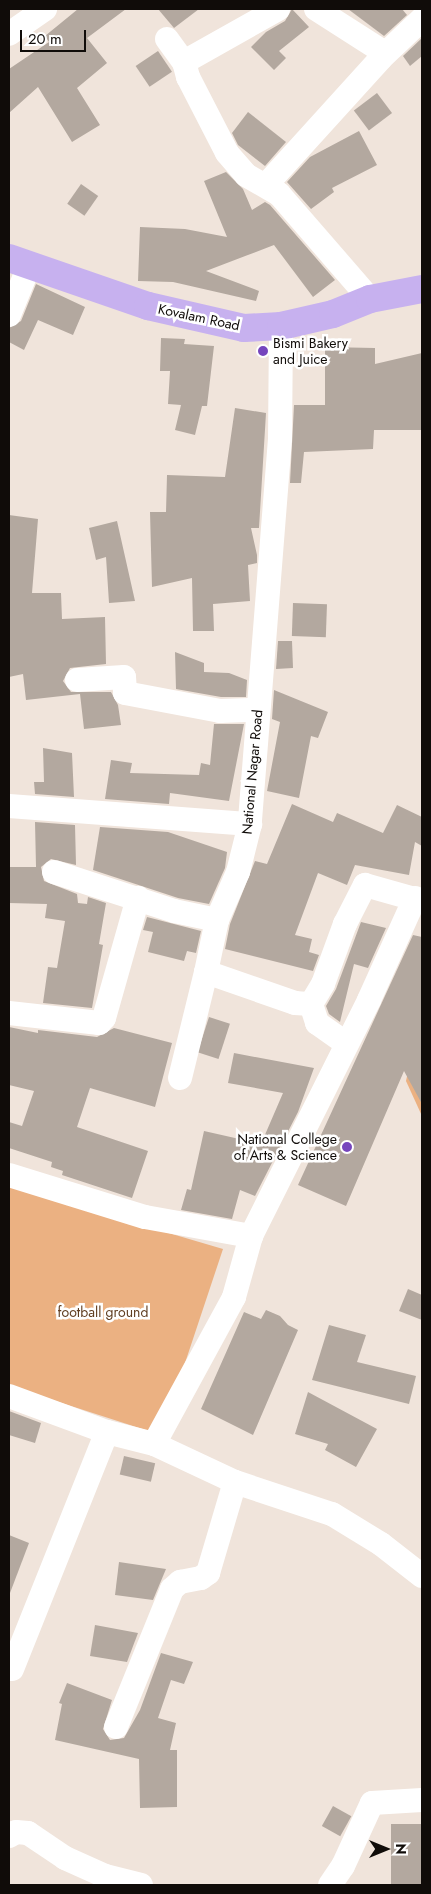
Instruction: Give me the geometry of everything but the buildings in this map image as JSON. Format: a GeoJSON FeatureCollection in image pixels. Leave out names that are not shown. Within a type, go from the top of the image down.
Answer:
{"type":"FeatureCollection","features":[{"type":"Feature","properties":{"kind":"main road","name":"Kovalam Road"},"geometry":{"type":"LineString","coordinates":[[19,262],[148,306],[244,328],[281,326],[333,314],[370,299],[422,289]]}},
{"type":"Feature","properties":{"kind":"street"},"geometry":{"type":"LineString","coordinates":[[9,34],[45,9]]}},
{"type":"Feature","properties":{"kind":"street"},"geometry":{"type":"LineString","coordinates":[[184,62],[278,9]]}},
{"type":"Feature","properties":{"kind":"street"},"geometry":{"type":"LineString","coordinates":[[316,9],[386,53]]}},
{"type":"Feature","properties":{"kind":"street"},"geometry":{"type":"LineString","coordinates":[[266,185],[386,53],[422,20]]}},
{"type":"Feature","properties":{"kind":"street"},"geometry":{"type":"LineString","coordinates":[[167,39],[184,62],[188,78],[227,153],[246,175],[280,194],[370,299]]}},
{"type":"Feature","properties":{"kind":"street"},"geometry":{"type":"LineString","coordinates":[[9,315],[19,262]]}},
{"type":"Feature","properties":{"kind":"street","name":"National Nagar Road"},"geometry":{"type":"LineString","coordinates":[[180,1078],[217,920],[238,872],[250,824],[280,439],[281,326]]}},
{"type":"Feature","properties":{"kind":"street"},"geometry":{"type":"LineString","coordinates":[[77,680],[124,677],[125,693],[220,711],[258,710]]}},
{"type":"Feature","properties":{"kind":"street"},"geometry":{"type":"LineString","coordinates":[[9,806],[250,824]]}},
{"type":"Feature","properties":{"kind":"street"},"geometry":{"type":"LineString","coordinates":[[54,872],[174,911],[217,920]]}},
{"type":"Feature","properties":{"kind":"street"},"geometry":{"type":"LineString","coordinates":[[154,1444],[234,1296],[251,1236],[419,900],[365,885],[345,924],[324,984],[311,1004],[316,1023],[346,1043]]}},
{"type":"Feature","properties":{"kind":"street"},"geometry":{"type":"LineString","coordinates":[[9,1013],[99,1023],[104,1018],[138,898]]}},
{"type":"Feature","properties":{"kind":"street"},"geometry":{"type":"LineString","coordinates":[[206,972],[295,1003],[311,1004]]}},
{"type":"Feature","properties":{"kind":"street"},"geometry":{"type":"LineString","coordinates":[[9,1175],[145,1216],[251,1236]]}},
{"type":"Feature","properties":{"kind":"street"},"geometry":{"type":"LineString","coordinates":[[9,1396],[107,1432],[154,1444],[235,1482],[332,1514],[381,1544],[422,1576]]}},
{"type":"Feature","properties":{"kind":"street"},"geometry":{"type":"LineString","coordinates":[[12,1669],[107,1432]]}},
{"type":"Feature","properties":{"kind":"street"},"geometry":{"type":"LineString","coordinates":[[116,1728],[172,1589],[180,1582],[201,1578],[208,1573],[235,1482]]}},
{"type":"Feature","properties":{"kind":"street"},"geometry":{"type":"LineString","coordinates":[[330,1885],[343,1866],[372,1804],[422,1800]]}},
{"type":"Feature","properties":{"kind":"street"},"geometry":{"type":"LineString","coordinates":[[9,1836],[16,1832],[28,1833],[65,1858],[105,1876],[141,1885]]}},
{"type":"Feature","properties":{"kind":"green space"},"geometry":{"type":"Polygon","coordinates":[[[422,1043],[422,1116],[406,1081],[412,1053],[422,1043]]]}},
{"type":"Feature","properties":{"kind":"green space","name":"football ground"},"geometry":{"type":"Polygon","coordinates":[[[9,1186],[223,1249],[161,1435],[9,1386],[9,1186]]]}},
{"type":"Feature","properties":{"kind":"place","name":"Bismi Bakery and Juice"},"geometry":{"type":"Point","coordinates":[263,351]}},
{"type":"Feature","properties":{"kind":"place","name":"National College of Arts & Science"},"geometry":{"type":"Point","coordinates":[347,1147]}}]}
